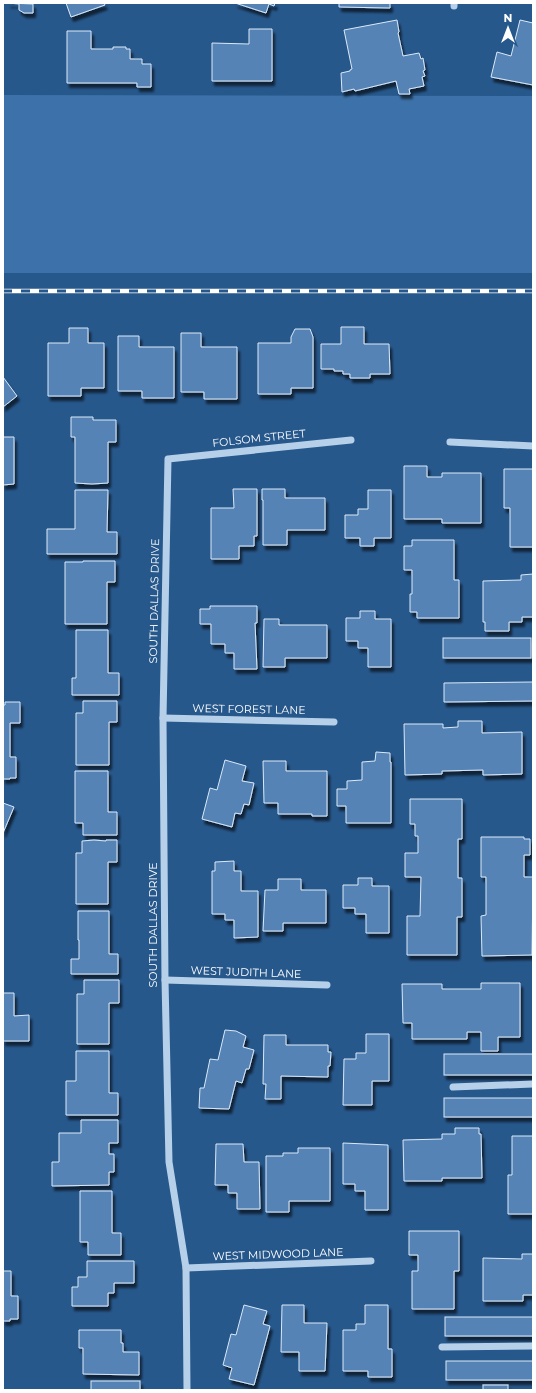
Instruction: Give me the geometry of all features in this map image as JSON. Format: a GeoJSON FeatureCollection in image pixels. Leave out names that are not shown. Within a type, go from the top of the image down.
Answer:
{"type":"FeatureCollection","features":[{"type":"Feature","properties":{"kind":"street","name":"FOLSOM STREET"},"geometry":{"type":"LineString","coordinates":[[168,458],[351,440]]}},
{"type":"Feature","properties":{"kind":"street"},"geometry":{"type":"LineString","coordinates":[[450,442],[533,446]]}},
{"type":"Feature","properties":{"kind":"street","name":"SOUTH DALLAS DRIVE"},"geometry":{"type":"LineString","coordinates":[[168,458],[163,718],[165,980],[169,1162],[186,1268],[188,1390]]}},
{"type":"Feature","properties":{"kind":"street","name":"WEST FOREST LANE"},"geometry":{"type":"LineString","coordinates":[[163,718],[334,722]]}},
{"type":"Feature","properties":{"kind":"street","name":"WEST JUDITH LANE"},"geometry":{"type":"LineString","coordinates":[[165,980],[327,985]]}},
{"type":"Feature","properties":{"kind":"street"},"geometry":{"type":"LineString","coordinates":[[453,1087],[533,1084]]}},
{"type":"Feature","properties":{"kind":"street","name":"WEST MIDWOOD LANE"},"geometry":{"type":"LineString","coordinates":[[186,1268],[372,1261]]}},
{"type":"Feature","properties":{"kind":"street"},"geometry":{"type":"LineString","coordinates":[[442,1347],[533,1346]]}},
{"type":"Feature","properties":{"kind":"shaded area"},"geometry":{"type":"Polygon","coordinates":[[[3,95],[533,96],[533,273],[3,273],[3,95]]]}},
{"type":"Feature","properties":{"kind":"building"},"geometry":{"type":"Polygon","coordinates":[[[8,3],[33,4],[33,13],[24,13],[19,10],[19,4],[8,3]]]}},
{"type":"Feature","properties":{"kind":"building"},"geometry":{"type":"Polygon","coordinates":[[[66,3],[104,3],[105,5],[71,17],[66,3]]]}},
{"type":"Feature","properties":{"kind":"building"},"geometry":{"type":"Polygon","coordinates":[[[235,3],[275,3],[274,6],[269,4],[266,13],[235,3]]]}},
{"type":"Feature","properties":{"kind":"building"},"geometry":{"type":"Polygon","coordinates":[[[339,3],[390,3],[390,8],[339,7],[339,3]]]}},
{"type":"Feature","properties":{"kind":"building"},"geometry":{"type":"Polygon","coordinates":[[[397,20],[403,56],[419,53],[421,59],[423,58],[425,70],[423,71],[425,76],[422,77],[424,86],[409,89],[410,94],[399,94],[396,81],[355,91],[354,89],[342,92],[341,73],[352,69],[344,30],[397,20]]]}},
{"type":"Feature","properties":{"kind":"building"},"geometry":{"type":"Polygon","coordinates":[[[520,20],[533,23],[533,85],[491,77],[497,52],[511,56],[520,20]]]}},
{"type":"Feature","properties":{"kind":"building"},"geometry":{"type":"Polygon","coordinates":[[[249,29],[272,29],[272,81],[212,81],[212,43],[249,44],[249,29]]]}},
{"type":"Feature","properties":{"kind":"building"},"geometry":{"type":"Polygon","coordinates":[[[67,31],[91,31],[91,49],[113,49],[113,47],[126,47],[126,49],[130,49],[130,59],[142,59],[142,64],[151,64],[151,87],[137,87],[137,83],[67,83],[67,31]]]}},
{"type":"Feature","properties":{"kind":"building"},"geometry":{"type":"Polygon","coordinates":[[[341,327],[364,327],[364,344],[389,344],[390,374],[370,374],[370,378],[350,378],[350,374],[343,374],[343,371],[321,369],[321,344],[341,344],[341,327]]]}},
{"type":"Feature","properties":{"kind":"building"},"geometry":{"type":"Polygon","coordinates":[[[69,328],[88,328],[88,343],[104,343],[104,388],[81,388],[81,396],[48,396],[48,343],[69,343],[69,328]]]}},
{"type":"Feature","properties":{"kind":"building"},"geometry":{"type":"Polygon","coordinates":[[[295,329],[310,329],[313,337],[313,388],[291,388],[291,394],[258,394],[258,343],[291,343],[291,337],[295,329]]]}},
{"type":"Feature","properties":{"kind":"building"},"geometry":{"type":"Polygon","coordinates":[[[181,333],[201,333],[201,347],[237,347],[237,399],[204,399],[204,392],[181,392],[181,333]]]}},
{"type":"Feature","properties":{"kind":"building"},"geometry":{"type":"Polygon","coordinates":[[[118,336],[139,336],[139,347],[174,347],[174,398],[142,398],[142,391],[118,391],[118,336]]]}},
{"type":"Feature","properties":{"kind":"building"},"geometry":{"type":"Polygon","coordinates":[[[3,377],[17,396],[3,407],[3,377]]]}},
{"type":"Feature","properties":{"kind":"building"},"geometry":{"type":"Polygon","coordinates":[[[71,417],[93,417],[93,420],[116,420],[116,442],[108,442],[108,483],[75,483],[75,437],[71,437],[71,417]]]}},
{"type":"Feature","properties":{"kind":"building"},"geometry":{"type":"Polygon","coordinates":[[[3,437],[14,437],[14,484],[3,485],[3,437]]]}},
{"type":"Feature","properties":{"kind":"building"},"geometry":{"type":"Polygon","coordinates":[[[404,466],[427,466],[427,477],[442,477],[442,473],[481,473],[481,523],[442,523],[442,519],[404,519],[404,466]]]}},
{"type":"Feature","properties":{"kind":"building"},"geometry":{"type":"Polygon","coordinates":[[[504,469],[533,469],[533,547],[510,547],[510,508],[504,508],[504,469]]]}},
{"type":"Feature","properties":{"kind":"building"},"geometry":{"type":"Polygon","coordinates":[[[233,489],[257,489],[257,536],[254,536],[254,546],[239,546],[239,559],[211,559],[211,508],[234,508],[233,489]]]}},
{"type":"Feature","properties":{"kind":"building"},"geometry":{"type":"Polygon","coordinates":[[[262,489],[285,489],[285,498],[325,498],[325,530],[287,530],[287,545],[263,545],[262,489]]]}},
{"type":"Feature","properties":{"kind":"building"},"geometry":{"type":"Polygon","coordinates":[[[75,490],[108,490],[107,532],[117,532],[117,554],[47,554],[47,529],[75,529],[75,490]]]}},
{"type":"Feature","properties":{"kind":"building"},"geometry":{"type":"Polygon","coordinates":[[[368,490],[391,490],[391,538],[374,538],[374,546],[360,546],[360,538],[345,538],[345,515],[358,515],[358,509],[368,509],[368,490]]]}},
{"type":"Feature","properties":{"kind":"building"},"geometry":{"type":"Polygon","coordinates":[[[412,540],[454,540],[454,580],[459,580],[459,618],[417,618],[417,612],[410,612],[412,570],[404,570],[404,546],[412,546],[412,540]]]}},
{"type":"Feature","properties":{"kind":"building"},"geometry":{"type":"Polygon","coordinates":[[[115,561],[115,582],[107,582],[107,624],[65,624],[65,562],[115,561]]]}},
{"type":"Feature","properties":{"kind":"building"},"geometry":{"type":"Polygon","coordinates":[[[533,574],[533,617],[522,617],[522,622],[509,622],[509,631],[485,631],[485,622],[483,622],[483,581],[521,580],[521,575],[533,574]]]}},
{"type":"Feature","properties":{"kind":"building"},"geometry":{"type":"Polygon","coordinates":[[[210,606],[257,606],[257,623],[255,623],[257,669],[234,669],[234,653],[225,653],[225,644],[211,644],[211,624],[200,624],[200,609],[210,609],[210,606]]]}},
{"type":"Feature","properties":{"kind":"building"},"geometry":{"type":"Polygon","coordinates":[[[360,611],[375,611],[375,619],[391,619],[391,667],[368,667],[368,648],[358,648],[358,641],[346,641],[346,618],[360,618],[360,611]]]}},
{"type":"Feature","properties":{"kind":"building"},"geometry":{"type":"Polygon","coordinates":[[[264,619],[279,619],[279,625],[327,625],[327,658],[285,658],[285,667],[263,667],[264,619]]]}},
{"type":"Feature","properties":{"kind":"building"},"geometry":{"type":"Polygon","coordinates":[[[76,630],[108,630],[108,673],[119,673],[119,695],[72,695],[72,678],[76,678],[76,630]]]}},
{"type":"Feature","properties":{"kind":"building"},"geometry":{"type":"Polygon","coordinates":[[[443,638],[531,638],[531,658],[443,658],[443,638]]]}},
{"type":"Feature","properties":{"kind":"building"},"geometry":{"type":"Polygon","coordinates":[[[533,682],[533,701],[444,702],[444,683],[533,682]]]}},
{"type":"Feature","properties":{"kind":"building"},"geometry":{"type":"Polygon","coordinates":[[[83,701],[117,701],[117,722],[109,722],[109,765],[76,765],[76,713],[83,713],[83,701]]]}},
{"type":"Feature","properties":{"kind":"building"},"geometry":{"type":"Polygon","coordinates":[[[5,702],[20,702],[20,723],[10,723],[10,757],[16,757],[16,778],[10,779],[3,779],[3,705],[5,705],[5,702]]]}},
{"type":"Feature","properties":{"kind":"building"},"geometry":{"type":"Polygon","coordinates":[[[458,721],[482,721],[482,733],[522,732],[522,774],[483,775],[483,770],[442,771],[442,774],[405,775],[404,724],[443,724],[443,728],[458,727],[458,721]]]}},
{"type":"Feature","properties":{"kind":"building"},"geometry":{"type":"Polygon","coordinates":[[[376,752],[390,753],[391,823],[346,823],[346,806],[337,806],[337,789],[347,789],[347,781],[362,780],[362,762],[375,761],[376,752]]]}},
{"type":"Feature","properties":{"kind":"building"},"geometry":{"type":"Polygon","coordinates":[[[225,760],[246,766],[242,781],[254,783],[249,805],[244,804],[241,814],[235,813],[232,827],[202,819],[210,788],[217,790],[225,760]]]}},
{"type":"Feature","properties":{"kind":"building"},"geometry":{"type":"Polygon","coordinates":[[[263,761],[286,761],[286,771],[327,771],[327,816],[312,816],[312,814],[278,814],[278,803],[264,803],[263,761]]]}},
{"type":"Feature","properties":{"kind":"building"},"geometry":{"type":"Polygon","coordinates":[[[75,771],[108,771],[108,812],[117,812],[117,835],[83,835],[83,823],[75,823],[75,771]]]}},
{"type":"Feature","properties":{"kind":"building"},"geometry":{"type":"Polygon","coordinates":[[[410,799],[462,799],[462,839],[458,839],[458,878],[462,878],[462,917],[457,917],[457,955],[407,955],[407,916],[420,916],[421,877],[405,877],[405,853],[418,853],[418,836],[415,836],[415,824],[410,824],[410,799]]]}},
{"type":"Feature","properties":{"kind":"building"},"geometry":{"type":"Polygon","coordinates":[[[3,803],[14,807],[3,833],[3,803]]]}},
{"type":"Feature","properties":{"kind":"building"},"geometry":{"type":"Polygon","coordinates":[[[481,837],[524,837],[524,839],[530,839],[530,855],[524,855],[524,877],[533,877],[532,955],[482,956],[481,916],[486,915],[486,877],[481,877],[481,837]]]}},
{"type":"Feature","properties":{"kind":"building"},"geometry":{"type":"Polygon","coordinates":[[[117,840],[117,862],[108,862],[108,904],[76,904],[76,853],[82,853],[82,841],[117,840]]]}},
{"type":"Feature","properties":{"kind":"building"},"geometry":{"type":"Polygon","coordinates":[[[234,861],[234,871],[241,871],[241,891],[258,891],[258,937],[234,938],[234,920],[225,920],[225,914],[212,914],[212,871],[215,871],[215,862],[234,861]]]}},
{"type":"Feature","properties":{"kind":"building"},"geometry":{"type":"Polygon","coordinates":[[[358,878],[372,878],[372,886],[389,886],[389,933],[366,933],[366,914],[355,914],[355,908],[343,908],[343,885],[358,885],[358,878]]]}},
{"type":"Feature","properties":{"kind":"building"},"geometry":{"type":"Polygon","coordinates":[[[278,879],[301,879],[301,890],[326,890],[326,923],[283,923],[283,931],[263,931],[265,890],[278,890],[278,879]]]}},
{"type":"Feature","properties":{"kind":"building"},"geometry":{"type":"Polygon","coordinates":[[[78,911],[109,911],[109,954],[118,954],[118,974],[71,974],[71,959],[79,959],[78,911]]]}},
{"type":"Feature","properties":{"kind":"building"},"geometry":{"type":"Polygon","coordinates":[[[84,980],[119,980],[119,1003],[109,1003],[109,1044],[77,1044],[77,994],[84,994],[84,980]]]}},
{"type":"Feature","properties":{"kind":"building"},"geometry":{"type":"Polygon","coordinates":[[[481,983],[520,983],[520,1037],[498,1037],[498,1051],[481,1051],[481,1032],[467,1032],[467,1039],[412,1039],[412,1023],[403,1023],[402,984],[442,984],[442,989],[481,989],[481,983]]]}},
{"type":"Feature","properties":{"kind":"building"},"geometry":{"type":"Polygon","coordinates":[[[3,993],[14,993],[14,1016],[29,1015],[29,1041],[3,1041],[3,993]]]}},
{"type":"Feature","properties":{"kind":"building"},"geometry":{"type":"Polygon","coordinates":[[[225,1030],[236,1031],[246,1036],[243,1047],[254,1050],[249,1069],[246,1069],[242,1083],[236,1081],[229,1109],[199,1108],[200,1088],[204,1088],[210,1059],[218,1060],[225,1030]]]}},
{"type":"Feature","properties":{"kind":"building"},"geometry":{"type":"Polygon","coordinates":[[[366,1034],[389,1034],[389,1081],[372,1081],[372,1105],[343,1105],[344,1059],[356,1059],[356,1053],[366,1053],[366,1034]]]}},
{"type":"Feature","properties":{"kind":"building"},"geometry":{"type":"Polygon","coordinates":[[[264,1035],[286,1035],[286,1045],[328,1045],[328,1052],[331,1052],[330,1066],[328,1066],[328,1077],[281,1076],[281,1099],[265,1099],[266,1084],[263,1084],[264,1035]]]}},
{"type":"Feature","properties":{"kind":"building"},"geometry":{"type":"Polygon","coordinates":[[[76,1051],[109,1051],[109,1093],[118,1093],[118,1115],[66,1115],[66,1081],[76,1081],[76,1051]]]}},
{"type":"Feature","properties":{"kind":"building"},"geometry":{"type":"Polygon","coordinates":[[[444,1054],[533,1054],[533,1075],[444,1075],[444,1054]]]}},
{"type":"Feature","properties":{"kind":"building"},"geometry":{"type":"Polygon","coordinates":[[[444,1098],[533,1098],[533,1117],[444,1117],[444,1098]]]}},
{"type":"Feature","properties":{"kind":"building"},"geometry":{"type":"Polygon","coordinates":[[[81,1120],[118,1120],[118,1143],[109,1143],[109,1154],[114,1154],[114,1172],[109,1172],[109,1185],[52,1186],[52,1162],[59,1162],[59,1133],[81,1133],[81,1120]]]}},
{"type":"Feature","properties":{"kind":"building"},"geometry":{"type":"Polygon","coordinates":[[[455,1128],[479,1128],[479,1134],[481,1134],[482,1178],[442,1178],[442,1181],[404,1181],[403,1140],[442,1139],[442,1134],[455,1134],[455,1128]]]}},
{"type":"Feature","properties":{"kind":"building"},"geometry":{"type":"Polygon","coordinates":[[[512,1136],[533,1136],[533,1214],[508,1214],[508,1175],[512,1175],[512,1136]]]}},
{"type":"Feature","properties":{"kind":"building"},"geometry":{"type":"Polygon","coordinates":[[[343,1143],[388,1145],[388,1210],[365,1210],[365,1191],[355,1191],[355,1184],[343,1184],[343,1143]]]}},
{"type":"Feature","properties":{"kind":"building"},"geometry":{"type":"Polygon","coordinates":[[[216,1144],[243,1144],[244,1162],[259,1162],[260,1209],[237,1209],[237,1193],[228,1193],[228,1185],[215,1185],[216,1144]]]}},
{"type":"Feature","properties":{"kind":"building"},"geometry":{"type":"Polygon","coordinates":[[[298,1148],[330,1148],[330,1201],[289,1201],[289,1212],[266,1212],[266,1156],[283,1156],[283,1153],[298,1153],[298,1148]]]}},
{"type":"Feature","properties":{"kind":"building"},"geometry":{"type":"Polygon","coordinates":[[[80,1191],[112,1191],[112,1233],[121,1233],[121,1255],[88,1255],[88,1242],[80,1242],[80,1191]]]}},
{"type":"Feature","properties":{"kind":"building"},"geometry":{"type":"Polygon","coordinates":[[[409,1231],[459,1231],[459,1271],[454,1271],[454,1309],[412,1309],[412,1271],[418,1271],[418,1255],[409,1255],[409,1231]]]}},
{"type":"Feature","properties":{"kind":"building"},"geometry":{"type":"Polygon","coordinates":[[[522,1254],[533,1254],[533,1295],[523,1295],[523,1301],[483,1301],[483,1258],[522,1259],[522,1254]]]}},
{"type":"Feature","properties":{"kind":"building"},"geometry":{"type":"Polygon","coordinates":[[[87,1261],[134,1261],[134,1283],[114,1283],[114,1293],[108,1293],[108,1306],[72,1306],[72,1287],[78,1287],[78,1277],[87,1277],[87,1261]]]}},
{"type":"Feature","properties":{"kind":"building"},"geometry":{"type":"Polygon","coordinates":[[[3,1271],[11,1271],[11,1296],[18,1296],[18,1319],[10,1319],[10,1321],[3,1321],[3,1271]]]}},
{"type":"Feature","properties":{"kind":"building"},"geometry":{"type":"Polygon","coordinates":[[[244,1305],[267,1311],[263,1324],[270,1326],[254,1385],[229,1379],[232,1368],[223,1365],[231,1334],[236,1335],[244,1305]]]}},
{"type":"Feature","properties":{"kind":"building"},"geometry":{"type":"Polygon","coordinates":[[[282,1305],[304,1305],[304,1323],[327,1323],[325,1371],[299,1371],[299,1352],[281,1352],[282,1305]]]}},
{"type":"Feature","properties":{"kind":"building"},"geometry":{"type":"Polygon","coordinates":[[[365,1305],[388,1305],[388,1349],[392,1349],[392,1377],[368,1377],[368,1371],[343,1371],[343,1330],[356,1330],[356,1324],[365,1324],[365,1305]]]}},
{"type":"Feature","properties":{"kind":"building"},"geometry":{"type":"Polygon","coordinates":[[[445,1317],[533,1317],[533,1336],[445,1336],[445,1317]]]}},
{"type":"Feature","properties":{"kind":"building"},"geometry":{"type":"Polygon","coordinates":[[[79,1330],[121,1330],[123,1352],[139,1352],[139,1375],[83,1374],[83,1348],[79,1348],[79,1330]]]}},
{"type":"Feature","properties":{"kind":"building"},"geometry":{"type":"Polygon","coordinates":[[[446,1361],[533,1361],[533,1380],[446,1380],[446,1361]]]}},
{"type":"Feature","properties":{"kind":"building"},"geometry":{"type":"Polygon","coordinates":[[[91,1381],[140,1381],[140,1390],[91,1390],[91,1381]]]}},
{"type":"Feature","properties":{"kind":"building"},"geometry":{"type":"Polygon","coordinates":[[[483,1385],[508,1385],[508,1390],[483,1390],[483,1385]]]}},
{"type":"Feature","properties":{"kind":"railway"},"geometry":{"type":"LineString","coordinates":[[3,291],[533,291]]}}]}
